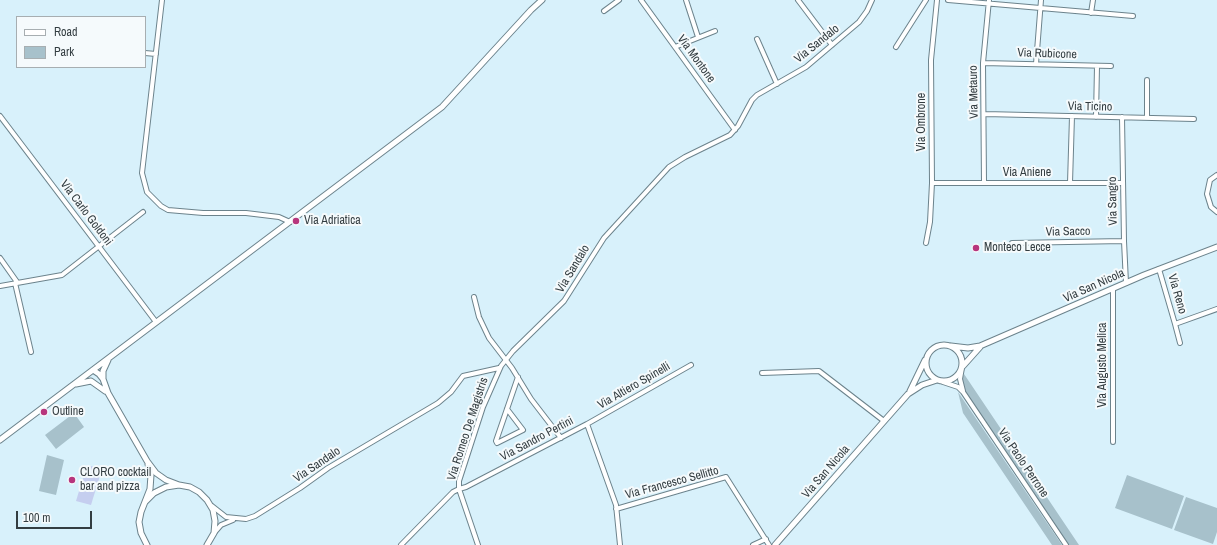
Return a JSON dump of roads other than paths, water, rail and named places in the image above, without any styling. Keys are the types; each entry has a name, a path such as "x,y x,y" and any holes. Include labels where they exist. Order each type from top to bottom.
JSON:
{"street":[{"path":"162,0 142,173 147,192 161,206 177,211 203,213 246,213 279,217 290,222"},
{"path":"0,440 442,106 542,0"},
{"path":"604,11 618,0"},
{"name":"Via Montone","path":"641,0 735,130"},
{"path":"686,0 698,37"},
{"path":"798,0 832,45"},
{"name":"Via Sandalo","path":"214,533 225,523 251,517 265,510 328,468 438,403 451,392 463,376 499,368 506,359 564,302 604,238 664,172 685,157 724,139 735,130 752,100 806,67 859,22 867,11 872,0"},
{"path":"896,47 926,0"},
{"name":"Via Ombrone","path":"926,243 930,222 932,183 931,60 937,0"},
{"path":"948,0 989,2 1133,16"},
{"path":"1036,64 1040,0"},
{"path":"1091,12 1092,0"},
{"name":"Via Metauro","path":"984,183 985,114 983,63 989,2"},
{"path":"675,47 715,30"},
{"path":"757,39 777,84"},
{"path":"146,53 156,54"},
{"name":"Via Rubicone","path":"983,63 1111,66"},
{"path":"1096,116 1097,66"},
{"path":"1147,80 1147,118"},
{"name":"Via Ticino","path":"985,114 1194,119"},
{"name":"Via Carlo Goldoni","path":"0,116 156,322"},
{"path":"1070,183 1072,116"},
{"name":"Via Sangro","path":"1122,117 1122,183 1126,283"},
{"path":"1217,175 1210,180 1207,194 1211,207 1217,212"},
{"name":"Via Aniene","path":"932,183 1122,183"},
{"path":"0,286 62,275 143,212"},
{"name":"Via Sacco","path":"1012,243 1124,241"},
{"name":"Via San Nicola","path":"775,545 908,394 932,349 937,346 968,348 980,346 1159,269 1217,248"},
{"path":"0,258 16,282 31,352"},
{"name":"Via Reno","path":"1159,269 1180,343"},
{"name":"Via Augusto Melica","path":"1113,289 1113,442"},
{"path":"474,297 475,308 485,332 506,359 531,399 561,438"},
{"name":"Via Reno","path":"1175,324 1217,309"},
{"path":"951,346 960,355 962,368"},
{"name":"Via San Nicola","path":"943,382 956,377 965,362 980,346"},
{"path":"111,356 103,371 103,379 108,394 147,461 156,473 166,480 194,490 223,515 239,519"},
{"path":"927,358 927,371 937,380 943,382"},
{"name":"Via Altiero Spinelli","path":"587,424 691,365"},
{"name":"Via Romeo De Magistris","path":"401,545 452,492 459,489 459,481 476,429 499,368"},
{"name":"Via Paolo Perrone","path":"962,368 960,379 963,392"},
{"path":"93,370 103,379"},
{"path":"93,370 92,374 98,384 108,394"},
{"path":"762,372 819,371 884,421"},
{"path":"507,409 522,430 497,443 496,441 507,409 518,377"},
{"name":"Via San Nicola","path":"908,394 922,385 937,380"},
{"path":"73,385 91,382 98,384"},
{"name":"Via Paolo Perrone","path":"943,382 958,387 963,392 1066,545"},
{"name":"Via Sandro Pertini","path":"459,489 466,487 587,424 616,509 620,545"},
{"path":"146,544 141,533 140,522 141,512 150,489 151,476 147,461"},
{"name":"Via Francesco Sellitto","path":"616,509 726,477 769,545"},
{"path":"145,502 154,493 166,486 179,485"},
{"path":"459,489 478,545"},
{"path":"207,500 213,510 215,521 214,533 209,543"},
{"path":"753,545 766,540"}],"water":[{"path":"87,465 102,469 91,505 76,501"}],"place":[{"name":"Via Adriatica","path":"296,221"},
{"name":"Monteco Lecce","path":"976,248"},
{"name":"Outline","path":"44,412"},
{"name":"CLORO cocktail bar and pizza","path":"72,480"}]}
